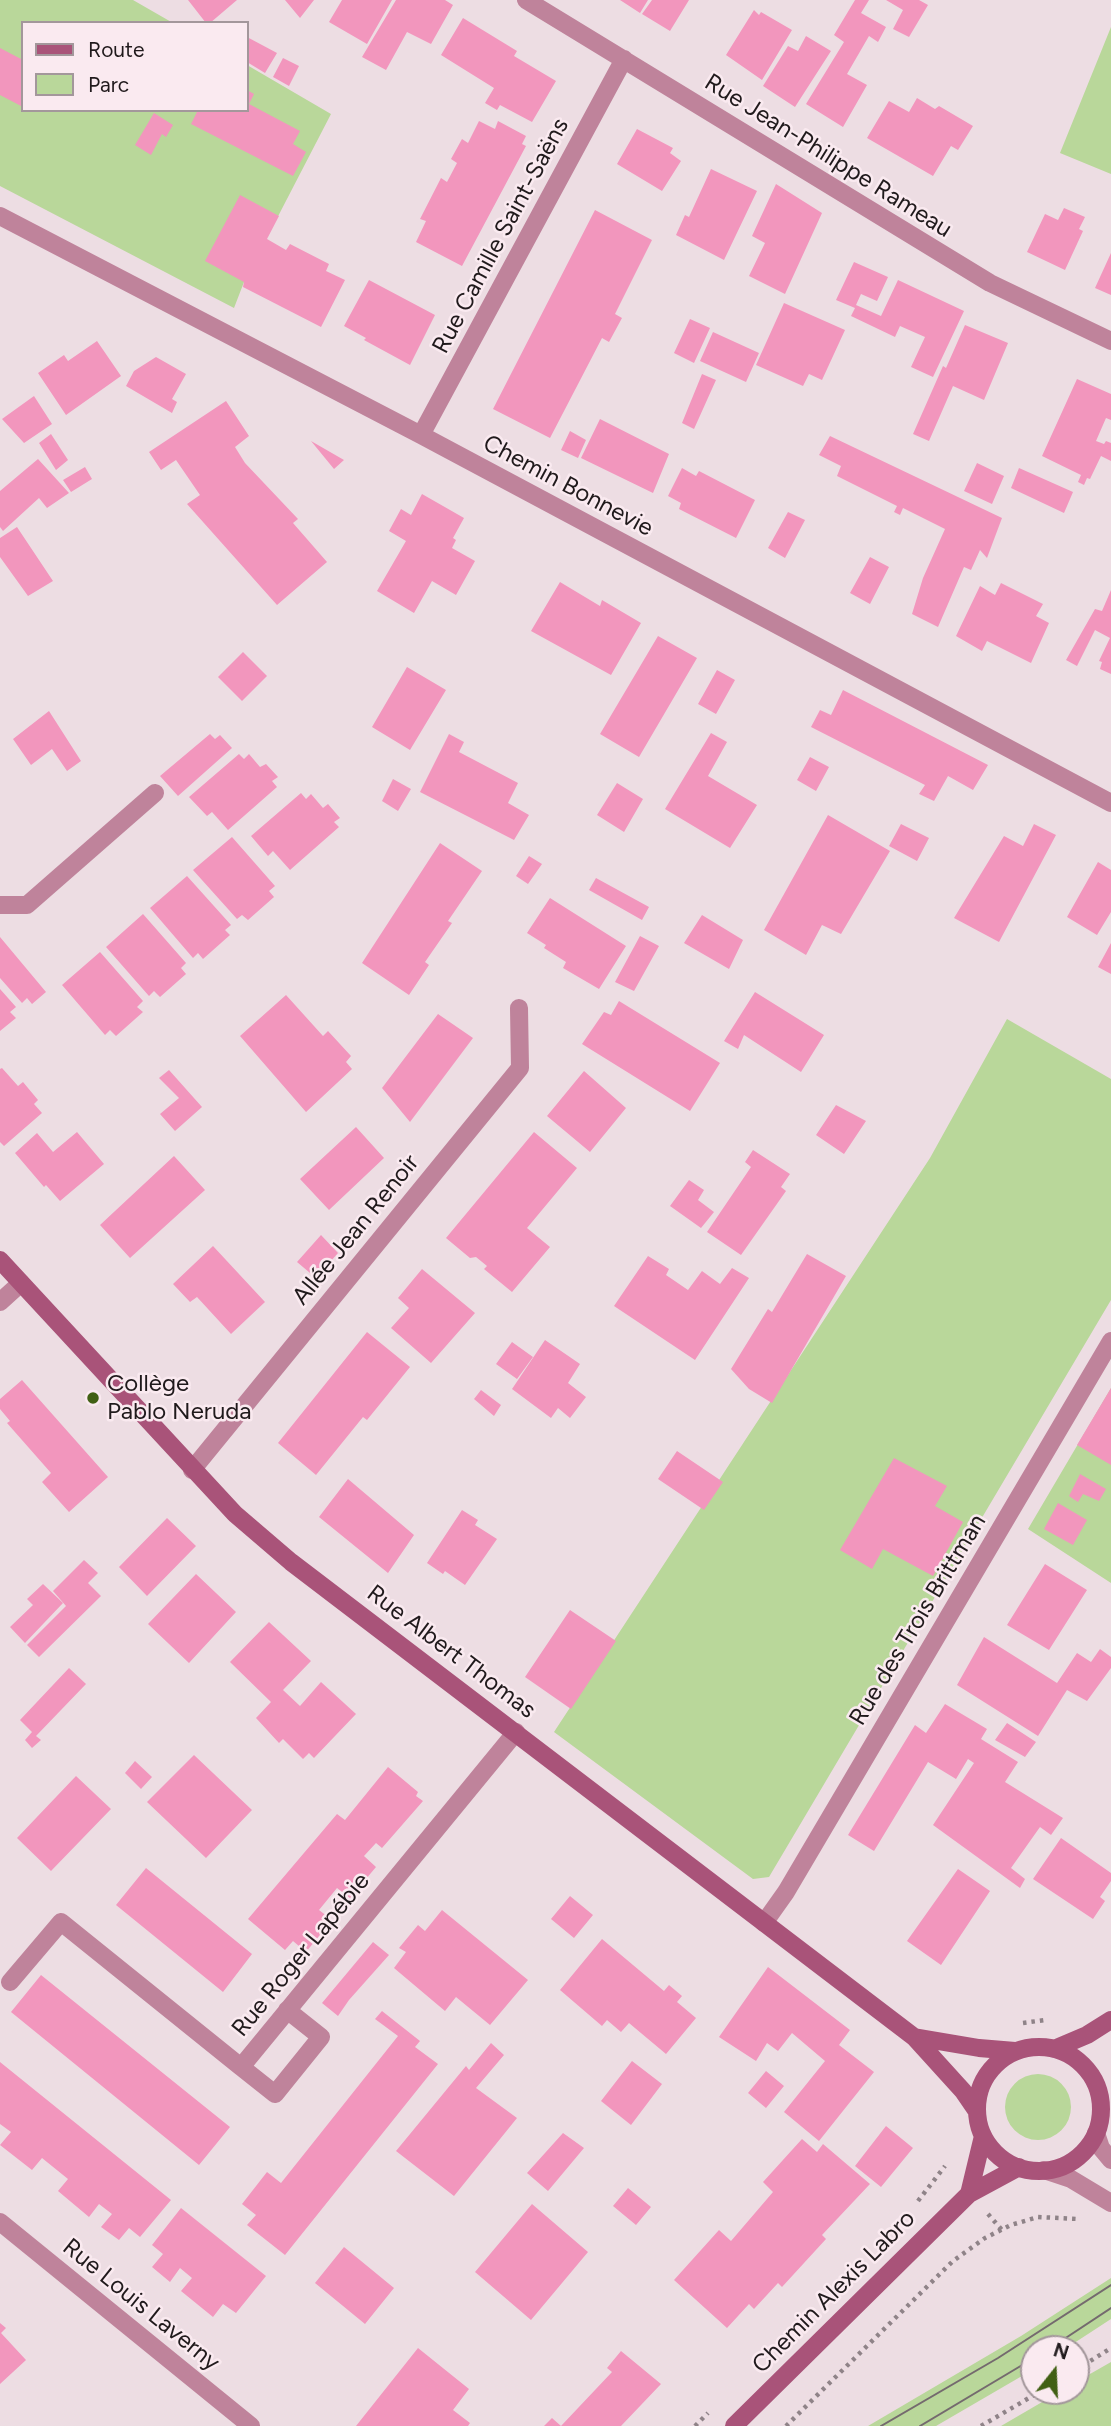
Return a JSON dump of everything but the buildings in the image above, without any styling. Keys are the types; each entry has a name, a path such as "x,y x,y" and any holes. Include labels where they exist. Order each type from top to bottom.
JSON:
{"street":[{"name":"Rue Jean-Philippe Rameau","path":"526,0 990,283 1111,341"},
{"name":"Rue Camille Saint-Saëns","path":"421,435 624,60"},
{"name":"Chemin Bonnevie","path":"0,216 421,435 1111,803"},
{"path":"0,905 27,905 155,793"},
{"name":"Allée Jean Renoir","path":"192,1470 520,1068 519,1008"},
{"name":"Rue Albert Thomas","path":"0,1260 235,1514 291,1562 914,2037 963,2091 976,2110"},
{"path":"0,1302 21,1283"},
{"name":"Rue des Trois Brittman","path":"764,1923 786,1892 1111,1341"},
{"name":"Rue Roger Lapébie","path":"10,1982 61,1922 241,2067 516,1732"},
{"path":"241,2067 275,2094 321,2037 287,2010"},
{"path":"1054,2049 1087,2035 1111,2020"},
{"name":"Rue Albert Thomas","path":"914,2037 1015,2051"},
{"path":"1101,2110 1098,2090 1088,2072 1073,2058 1054,2049 1034,2047 1015,2051 999,2061 986,2075 976,2110 983,2136 998,2155 1019,2167 1044,2170 1071,2179 1111,2203"},
{"path":"1044,2170 1061,2167 1087,2148 1096,2133 1101,2110 1111,2090"},
{"path":"1096,2133 1101,2148 1111,2160"},
{"path":"969,2194 983,2136"},
{"name":"Chemin Alexis Labro","path":"734,2426 969,2194 1019,2167"},
{"name":"Rue Louis Laverny","path":"0,2222 251,2426"}],"path":[{"path":"1020,2024 1046,2020"},
{"path":"786,2426 953,2262 985,2238 1011,2225 1038,2217 1081,2220"},
{"path":"1090,2361 1111,2348"},
{"path":"981,2426 1020,2403"}],"green space":[{"path":"0,0 133,0 170,21 21,21 21,112 248,112 248,66 331,114 244,282 234,308 0,186"},
{"path":"1111,27 1111,174 1060,153"},
{"path":"1007,1019 1111,1079 1111,1300 769,1877 753,1879 554,1732 930,1158"},
{"path":"1111,1388 1111,1583 1028,1529"},
{"path":"1032,2074 1044,2074 1056,2079 1066,2089 1071,2107 1069,2120 1056,2135 1044,2140 1032,2140 1020,2135 1010,2125 1005,2113 1005,2101 1010,2089 1020,2079"},
{"path":"1111,2278 1111,2319 1086,2335 1023,2335"},
{"path":"1020,2337 1020,2377 936,2426 868,2426"},
{"path":"1111,2362 1111,2426 1001,2426 1037,2405 1090,2405 1090,2374"}],"tram line":[{"path":"881,2426 998,2358 1111,2285"},
{"path":"1070,2335 1111,2308"},
{"path":"920,2426 1020,2366"}],"place":[{"name":"Collège Pablo Neruda","path":"93,1398"}]}
